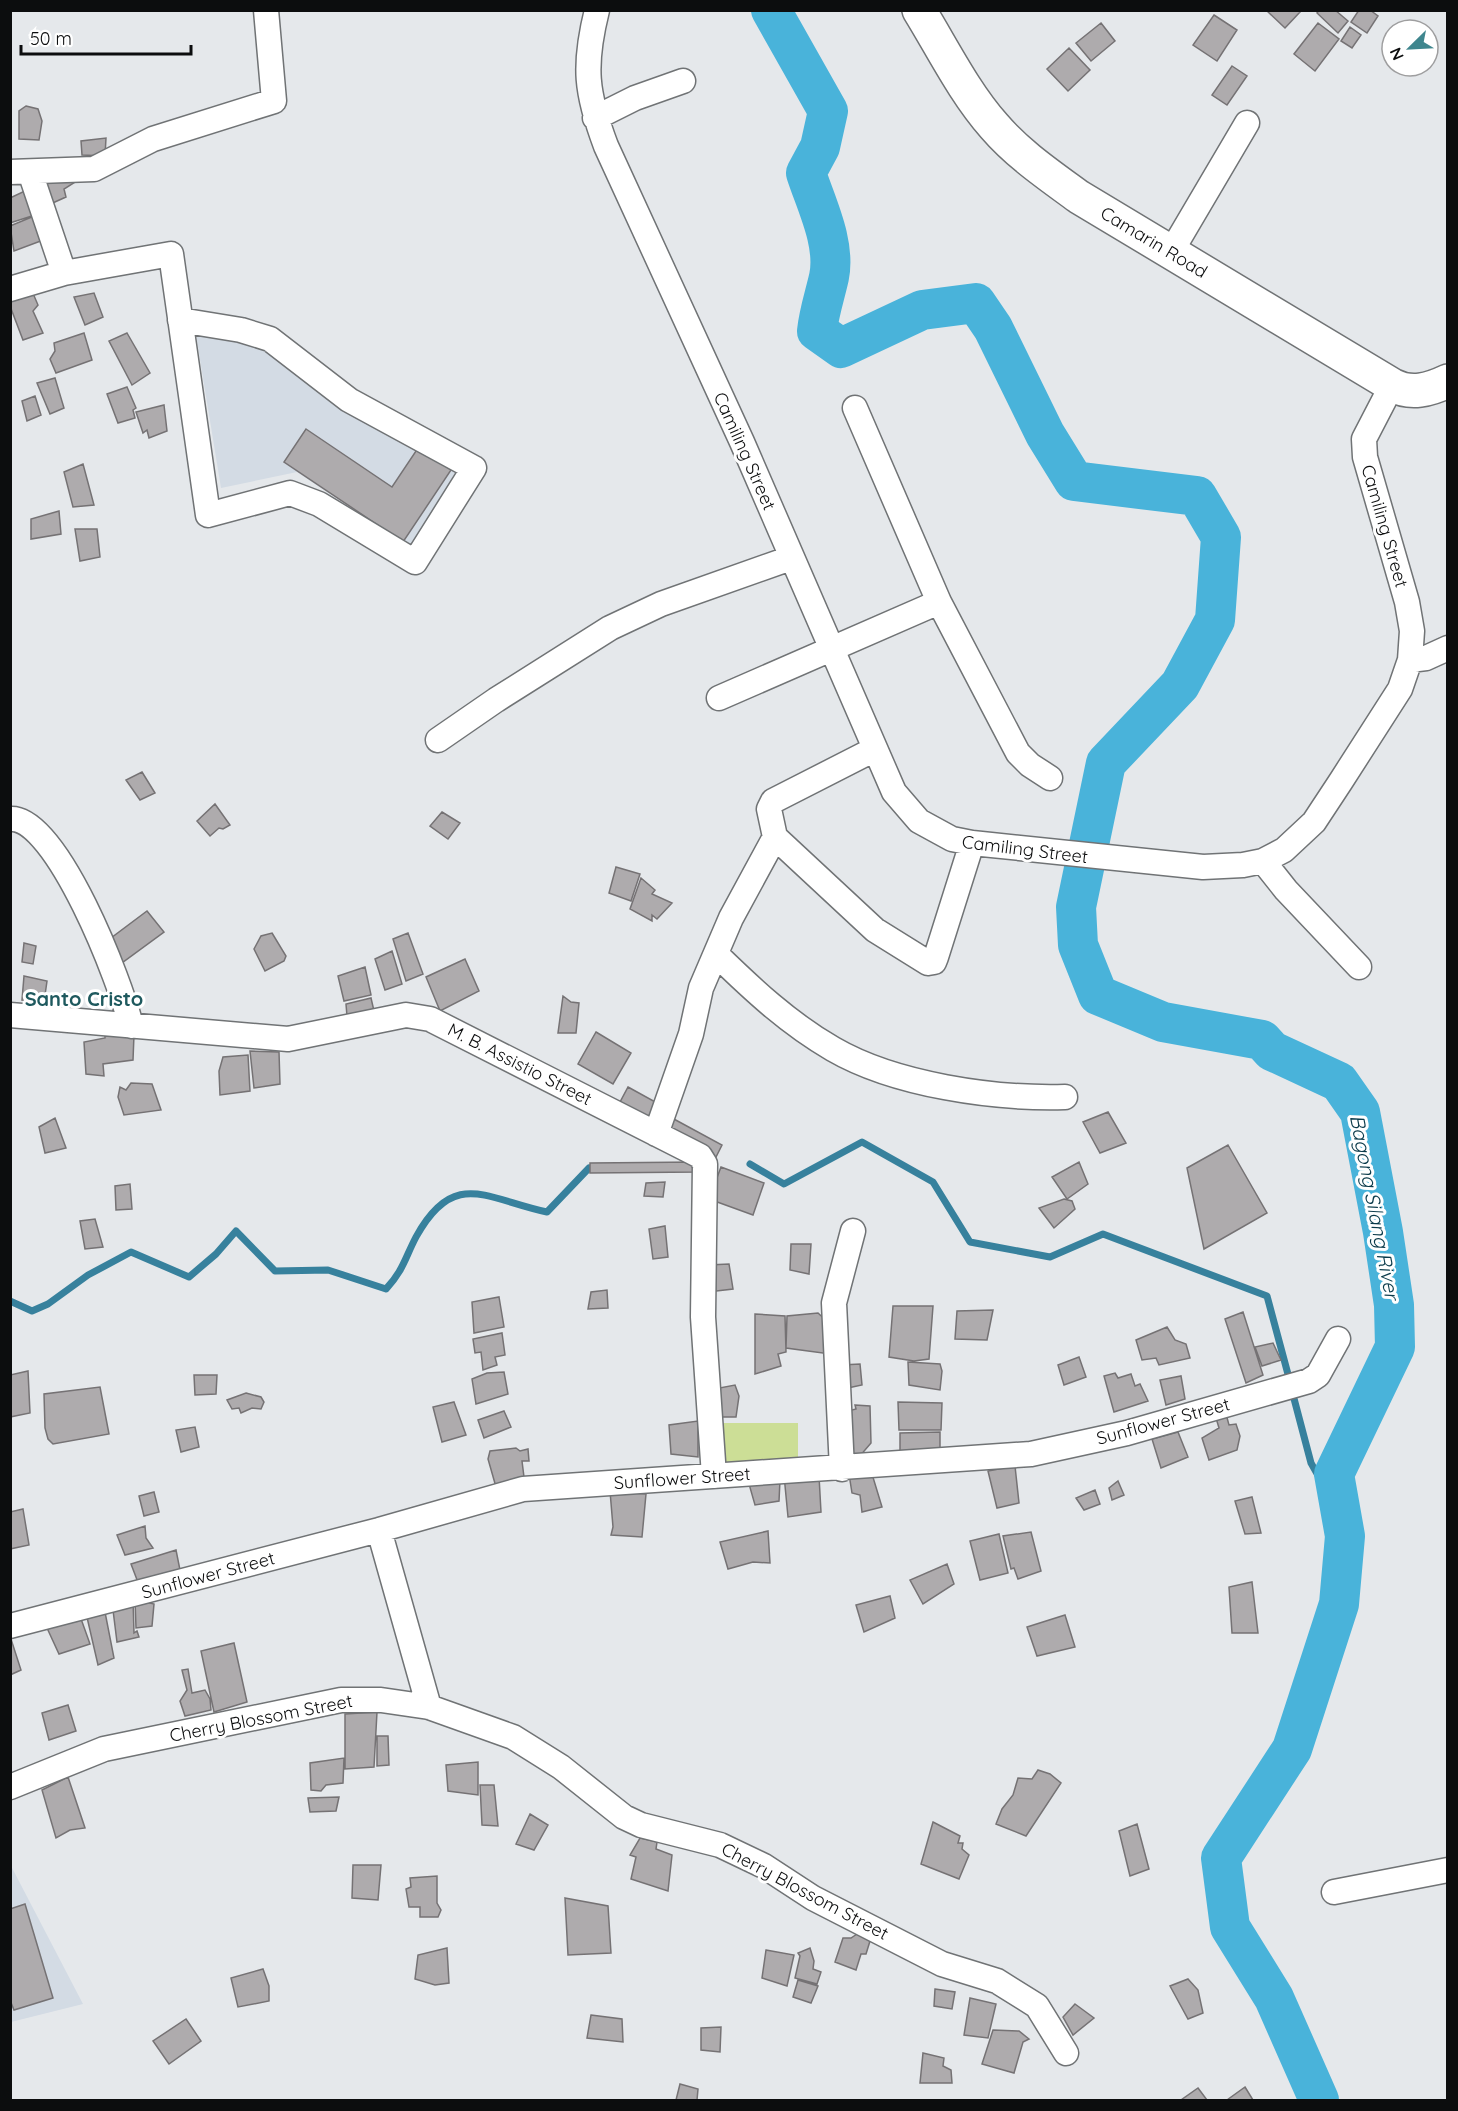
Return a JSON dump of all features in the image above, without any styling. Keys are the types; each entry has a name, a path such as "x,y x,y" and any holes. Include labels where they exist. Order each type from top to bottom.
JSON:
{"main road":[{"name":"Camarin Road","path":"919,10 980,108 1011,143 1079,197 1392,385 1417,391 1448,381"}],"street":[{"path":"64,273 20,172 94,169 153,139 274,101 266,10"},
{"name":"Camiling Street","path":"597,10 587,48 588,84 595,118 894,792 919,821 952,839 1033,851 1203,867 1243,865 1263,861 1284,849 1314,822 1400,689 1410,660 1412,631 1407,602 1365,457 1365,439 1392,385"},
{"path":"595,118 635,98 683,81"},
{"path":"1171,252 1247,123"},
{"path":"10,289 64,273 171,254 180,320 208,515 290,494 319,504 415,562 474,468 350,400 270,339 241,330 180,320"},
{"path":"855,408 939,602 1018,753 1029,765 1050,778"},
{"path":"438,740 496,700 610,628 661,604 791,558"},
{"path":"719,698 939,602"},
{"path":"1410,660 1426,658 1448,648"},
{"path":"875,749 773,801 769,809 775,837 875,930 928,963 934,962 936,957 972,843"},
{"path":"10,819 20,818 36,829 52,849 111,963 125,1000 131,1026"},
{"path":"656,1134 691,1034 701,988 730,918 775,837"},
{"path":"1263,861 1286,890 1359,967"},
{"path":"716,954 781,1015 834,1050 914,1080 969,1091 1033,1098 1065,1097"},
{"name":"M. B. Assistio Street","path":"10,1015 288,1039 406,1015 430,1019 700,1156 705,1164 703,1317 714,1476"},
{"path":"842,1469 834,1303 853,1232"},
{"name":"Sunflower Street","path":"10,1626 380,1530 524,1490 1031,1454 1127,1433 1309,1382 1318,1375 1338,1339"},
{"path":"380,1530 429,1707"},
{"name":"Cherry Blossom Street","path":"10,1786 104,1749 341,1700 381,1700 429,1707 513,1737 531,1746 624,1817 641,1825 720,1845 764,1866 813,1898 942,1964 997,1981 1037,2006 1066,2053"},
{"path":"1334,1892 1448,1870"}],"shaded area":[{"path":"196,335 270,343 461,469 412,549 297,472 221,488"},
{"path":"10,1864 83,2004 11,2022 10,2022"}],"green space":[{"path":"718,1423 798,1423 798,1463 719,1463"}],"building":[{"path":"1266,10 1298,10 1300,12 1285,28"},
{"path":"1319,10 1335,10 1348,21 1338,33 1317,13"},
{"path":"1359,10 1370,10 1378,16 1367,33 1351,22"},
{"path":"1214,15 1237,30 1217,61 1193,45"},
{"path":"1101,23 1115,41 1091,61 1076,43"},
{"path":"1318,23 1339,39 1315,71 1294,54"},
{"path":"1350,27 1361,35 1352,48 1341,41"},
{"path":"1069,48 1090,70 1068,91 1047,69"},
{"path":"1232,66 1247,76 1227,105 1212,95"},
{"path":"26,106 38,109 42,121 39,140 19,139 19,111"},
{"path":"106,138 105,156 82,155 81,141"},
{"path":"46,178 80,179 64,189 66,197 46,206"},
{"path":"29,189 35,215 10,223 10,198"},
{"path":"39,214 46,239 14,251 10,226"},
{"path":"29,284 38,305 33,311 43,333 23,340 10,306 10,287"},
{"path":"94,293 103,317 85,325 74,297"},
{"path":"84,333 92,360 56,373 50,359 55,351 54,343"},
{"path":"127,333 150,373 132,385 109,341"},
{"path":"55,378 64,408 50,414 37,383"},
{"path":"127,387 136,408 133,410 135,418 118,423 107,394"},
{"path":"35,396 41,415 27,421 22,401"},
{"path":"164,405 167,431 149,438 147,430 143,433 136,412"},
{"path":"306,429 392,487 418,448 451,470 403,542 284,462"},
{"path":"83,464 94,505 73,507 64,472"},
{"path":"59,511 61,534 31,539 31,519"},
{"path":"75,529 97,529 100,557 80,561"},
{"path":"142,772 155,793 140,800 126,780"},
{"path":"215,804 230,825 223,829 219,828 210,836 197,821"},
{"path":"442,812 460,823 448,839 430,826"},
{"path":"616,867 640,874 631,901 609,893"},
{"path":"641,878 655,890 652,894 672,903 657,919 652,915 652,921 630,909"},
{"path":"147,911 164,932 119,965 107,941"},
{"path":"272,933 286,956 284,961 265,971 254,949 261,936"},
{"path":"408,933 423,974 406,981 393,939"},
{"path":"24,943 36,946 33,964 22,962"},
{"path":"392,951 402,984 385,990 375,959"},
{"path":"465,959 479,991 440,1011 426,977"},
{"path":"365,967 371,995 344,1001 338,976"},
{"path":"24,976 47,981 44,1002 22,1000"},
{"path":"563,996 571,1002 579,1003 576,1033 558,1033"},
{"path":"371,998 374,1011 347,1016 346,1004"},
{"path":"596,1032 631,1053 613,1084 578,1064"},
{"path":"134,1035 133,1060 103,1064 104,1076 86,1074 84,1042 105,1038 105,1036"},
{"path":"250,1051 279,1052 280,1084 254,1088"},
{"path":"248,1055 250,1091 220,1095 219,1071 223,1057"},
{"path":"131,1083 152,1084 161,1110 124,1115 118,1097 120,1087 126,1090"},
{"path":"628,1087 659,1104 650,1120 619,1104"},
{"path":"1108,1112 1126,1143 1100,1153 1083,1122"},
{"path":"55,1118 66,1148 45,1153 39,1127"},
{"path":"672,1118 722,1145 715,1159 665,1132"},
{"path":"1228,1145 1267,1213 1204,1249 1187,1168"},
{"path":"698,1162 698,1172 590,1173 590,1163"},
{"path":"1079,1162 1088,1184 1067,1199 1052,1177"},
{"path":"721,1167 764,1183 753,1215 709,1199"},
{"path":"665,1182 663,1197 644,1196 646,1183"},
{"path":"130,1184 132,1209 116,1210 115,1186"},
{"path":"1064,1199 1072,1201 1075,1209 1054,1228 1039,1208"},
{"path":"95,1219 103,1247 85,1249 80,1221"},
{"path":"665,1226 668,1257 653,1259 649,1229"},
{"path":"791,1244 811,1244 809,1274 790,1270"},
{"path":"729,1264 733,1289 708,1292 708,1265"},
{"path":"607,1290 608,1308 588,1309 591,1292"},
{"path":"499,1297 504,1327 474,1333 472,1302"},
{"path":"893,1306 933,1306 929,1359 914,1361 889,1357"},
{"path":"993,1310 987,1340 955,1339 957,1311"},
{"path":"1243,1312 1263,1375 1246,1383 1225,1319"},
{"path":"818,1313 830,1324 830,1354 786,1348 787,1316"},
{"path":"755,1314 785,1316 786,1352 778,1354 781,1366 755,1374"},
{"path":"1167,1327 1175,1340 1186,1344 1190,1358 1159,1365 1156,1358 1142,1360 1136,1340"},
{"path":"502,1333 505,1355 495,1357 497,1365 483,1370 481,1352 475,1353 473,1339"},
{"path":"1273,1343 1281,1360 1262,1366 1255,1347"},
{"path":"1079,1357 1086,1377 1064,1385 1058,1365"},
{"path":"908,1362 940,1364 942,1371 940,1390 909,1385"},
{"path":"860,1364 862,1385 843,1389 841,1365"},
{"path":"28,1371 30,1413 10,1417 10,1375"},
{"path":"504,1372 508,1394 476,1404 472,1379 487,1373"},
{"path":"1115,1373 1118,1378 1131,1374 1135,1386 1140,1384 1148,1401 1114,1412 1104,1376"},
{"path":"194,1375 217,1375 216,1394 195,1395"},
{"path":"1181,1376 1185,1399 1166,1405 1160,1380"},
{"path":"735,1385 739,1396 736,1417 718,1417 714,1389"},
{"path":"100,1387 109,1434 53,1444 48,1439 45,1428 44,1394"},
{"path":"246,1393 261,1397 264,1402 261,1409 252,1408 241,1413 239,1408 232,1409 227,1400"},
{"path":"454,1402 466,1435 442,1442 433,1407"},
{"path":"898,1402 942,1403 941,1430 899,1430"},
{"path":"855,1405 870,1406 871,1443 859,1457 846,1457 844,1412 856,1409"},
{"path":"504,1411 511,1427 484,1438 478,1420"},
{"path":"1226,1414 1229,1425 1236,1424 1240,1436 1237,1450 1209,1460 1202,1438 1219,1428 1216,1418"},
{"path":"698,1421 698,1457 671,1454 669,1425"},
{"path":"195,1427 199,1447 181,1452 176,1430"},
{"path":"940,1432 940,1453 900,1454 900,1433"},
{"path":"1178,1432 1188,1457 1161,1468 1152,1439"},
{"path":"516,1448 520,1451 528,1449 529,1461 522,1461 524,1477 496,1487 488,1459 490,1451"},
{"path":"1015,1466 1019,1503 997,1508 988,1471"},
{"path":"849,1474 872,1474 882,1507 862,1512 860,1495 852,1493"},
{"path":"784,1475 819,1476 821,1512 788,1517"},
{"path":"780,1480 779,1501 755,1505 749,1484"},
{"path":"1118,1481 1124,1495 1112,1500 1109,1488"},
{"path":"1095,1490 1100,1504 1084,1510 1076,1498"},
{"path":"610,1491 646,1494 642,1537 611,1535 613,1527"},
{"path":"154,1492 159,1512 144,1516 139,1496"},
{"path":"1252,1497 1261,1533 1245,1534 1235,1501"},
{"path":"23,1509 29,1545 10,1549 10,1512"},
{"path":"145,1526 146,1538 153,1548 125,1555 117,1535"},
{"path":"768,1531 770,1563 753,1562 728,1569 720,1542"},
{"path":"1031,1532 1041,1571 1018,1579 1014,1568 1011,1569 1003,1536"},
{"path":"999,1534 1008,1573 980,1580 970,1541"},
{"path":"176,1550 180,1570 139,1585 131,1564"},
{"path":"947,1564 954,1584 923,1604 910,1580"},
{"path":"1252,1582 1258,1633 1232,1633 1229,1587"},
{"path":"890,1596 895,1618 864,1632 856,1605"},
{"path":"133,1599 134,1633 137,1631 139,1637 117,1642 112,1602"},
{"path":"135,1599 154,1604 152,1626 136,1628"},
{"path":"104,1607 114,1658 98,1665 86,1613"},
{"path":"1065,1615 1075,1647 1037,1656 1027,1627"},
{"path":"80,1616 90,1644 59,1654 47,1628"},
{"path":"10,1636 21,1670 10,1675"},
{"path":"234,1643 247,1702 214,1712 201,1651"},
{"path":"188,1669 192,1693 205,1690 210,1699 211,1710 185,1716 180,1701 187,1690 182,1670"},
{"path":"68,1705 76,1731 49,1740 42,1713"},
{"path":"377,1712 374,1767 345,1769 345,1714"},
{"path":"377,1736 388,1736 389,1765 377,1766"},
{"path":"344,1758 343,1783 326,1785 321,1791 311,1790 310,1763"},
{"path":"478,1762 478,1795 448,1791 446,1765"},
{"path":"1038,1770 1050,1774 1061,1783 1026,1836 996,1824 1002,1809 1013,1795 1018,1778 1032,1779"},
{"path":"68,1777 85,1828 70,1830 56,1838 42,1790"},
{"path":"480,1785 494,1785 498,1826 482,1825"},
{"path":"339,1797 336,1811 310,1812 308,1798"},
{"path":"530,1814 548,1825 534,1850 516,1844"},
{"path":"933,1822 960,1836 958,1843 963,1843 962,1849 969,1855 959,1879 921,1864"},
{"path":"1137,1824 1149,1869 1130,1876 1119,1831"},
{"path":"640,1838 657,1842 656,1849 672,1855 668,1891 631,1879 636,1857 630,1855"},
{"path":"353,1865 381,1865 378,1900 352,1898"},
{"path":"437,1876 437,1903 441,1910 438,1917 420,1917 420,1907 409,1907 406,1889 411,1887 410,1878"},
{"path":"565,1898 608,1906 611,1953 568,1955"},
{"path":"25,1904 53,1998 14,2010 10,2000 10,1909"},
{"path":"857,1934 870,1941 866,1954 861,1954 856,1970 835,1962 843,1938 851,1938"},
{"path":"447,1948 449,1983 435,1985 415,1979 418,1955"},
{"path":"810,1948 814,1961 813,1969 821,1972 817,1984 795,1978 800,1956 798,1953"},
{"path":"766,1950 794,1955 787,1986 762,1978"},
{"path":"263,1969 269,1986 269,2001 238,2007 231,1978"},
{"path":"1188,1979 1198,1990 1203,2013 1188,2019 1170,1986"},
{"path":"798,1980 818,1986 811,2003 793,1997"},
{"path":"935,1989 955,1992 952,2009 934,2006"},
{"path":"970,1998 996,2004 988,2038 964,2035"},
{"path":"1075,2004 1094,2018 1073,2035 1063,2017"},
{"path":"591,2015 622,2019 623,2042 587,2038"},
{"path":"186,2019 201,2041 169,2064 153,2041"},
{"path":"721,2027 720,2052 701,2050 701,2028"},
{"path":"993,2030 1019,2031 1029,2039 1023,2042 1014,2073 982,2064"},
{"path":"923,2053 944,2058 943,2066 951,2070 952,2083 920,2083"},
{"path":"680,2084 698,2089 697,2100 676,2100"},
{"path":"1245,2087 1253,2100 1227,2100"},
{"path":"1198,2088 1207,2100 1181,2100"}],"waterway":[{"name":"Bagong Silang River","path":"771,10 828,111 820,147 806,173 824,224 830,251 829,277 817,331 841,348 922,310 976,303 993,328 1045,434 1074,481 1197,496 1221,537 1215,620 1180,685 1106,763 1076,907 1078,945 1098,995 1163,1022 1262,1040 1272,1051 1339,1082 1360,1112 1383,1232 1394,1305 1395,1347 1334,1474 1345,1536 1339,1604 1292,1749 1221,1858 1230,1927 1274,1998 1319,2100"},
{"path":"750,1164 784,1184 862,1142 933,1182 970,1242 1050,1257 1103,1234 1267,1296 1289,1378"},
{"path":"10,1301 32,1311 48,1304 88,1275 131,1252 189,1277 216,1254 236,1231 275,1271 328,1270 386,1289 400,1270 416,1237 430,1216 444,1202 458,1195 473,1194 489,1196 547,1212 589,1168"},
{"path":"1292,1391 1311,1463 1341,1516"}],"district":[{"name":"Santo Cristo","path":"84,998"}]}
